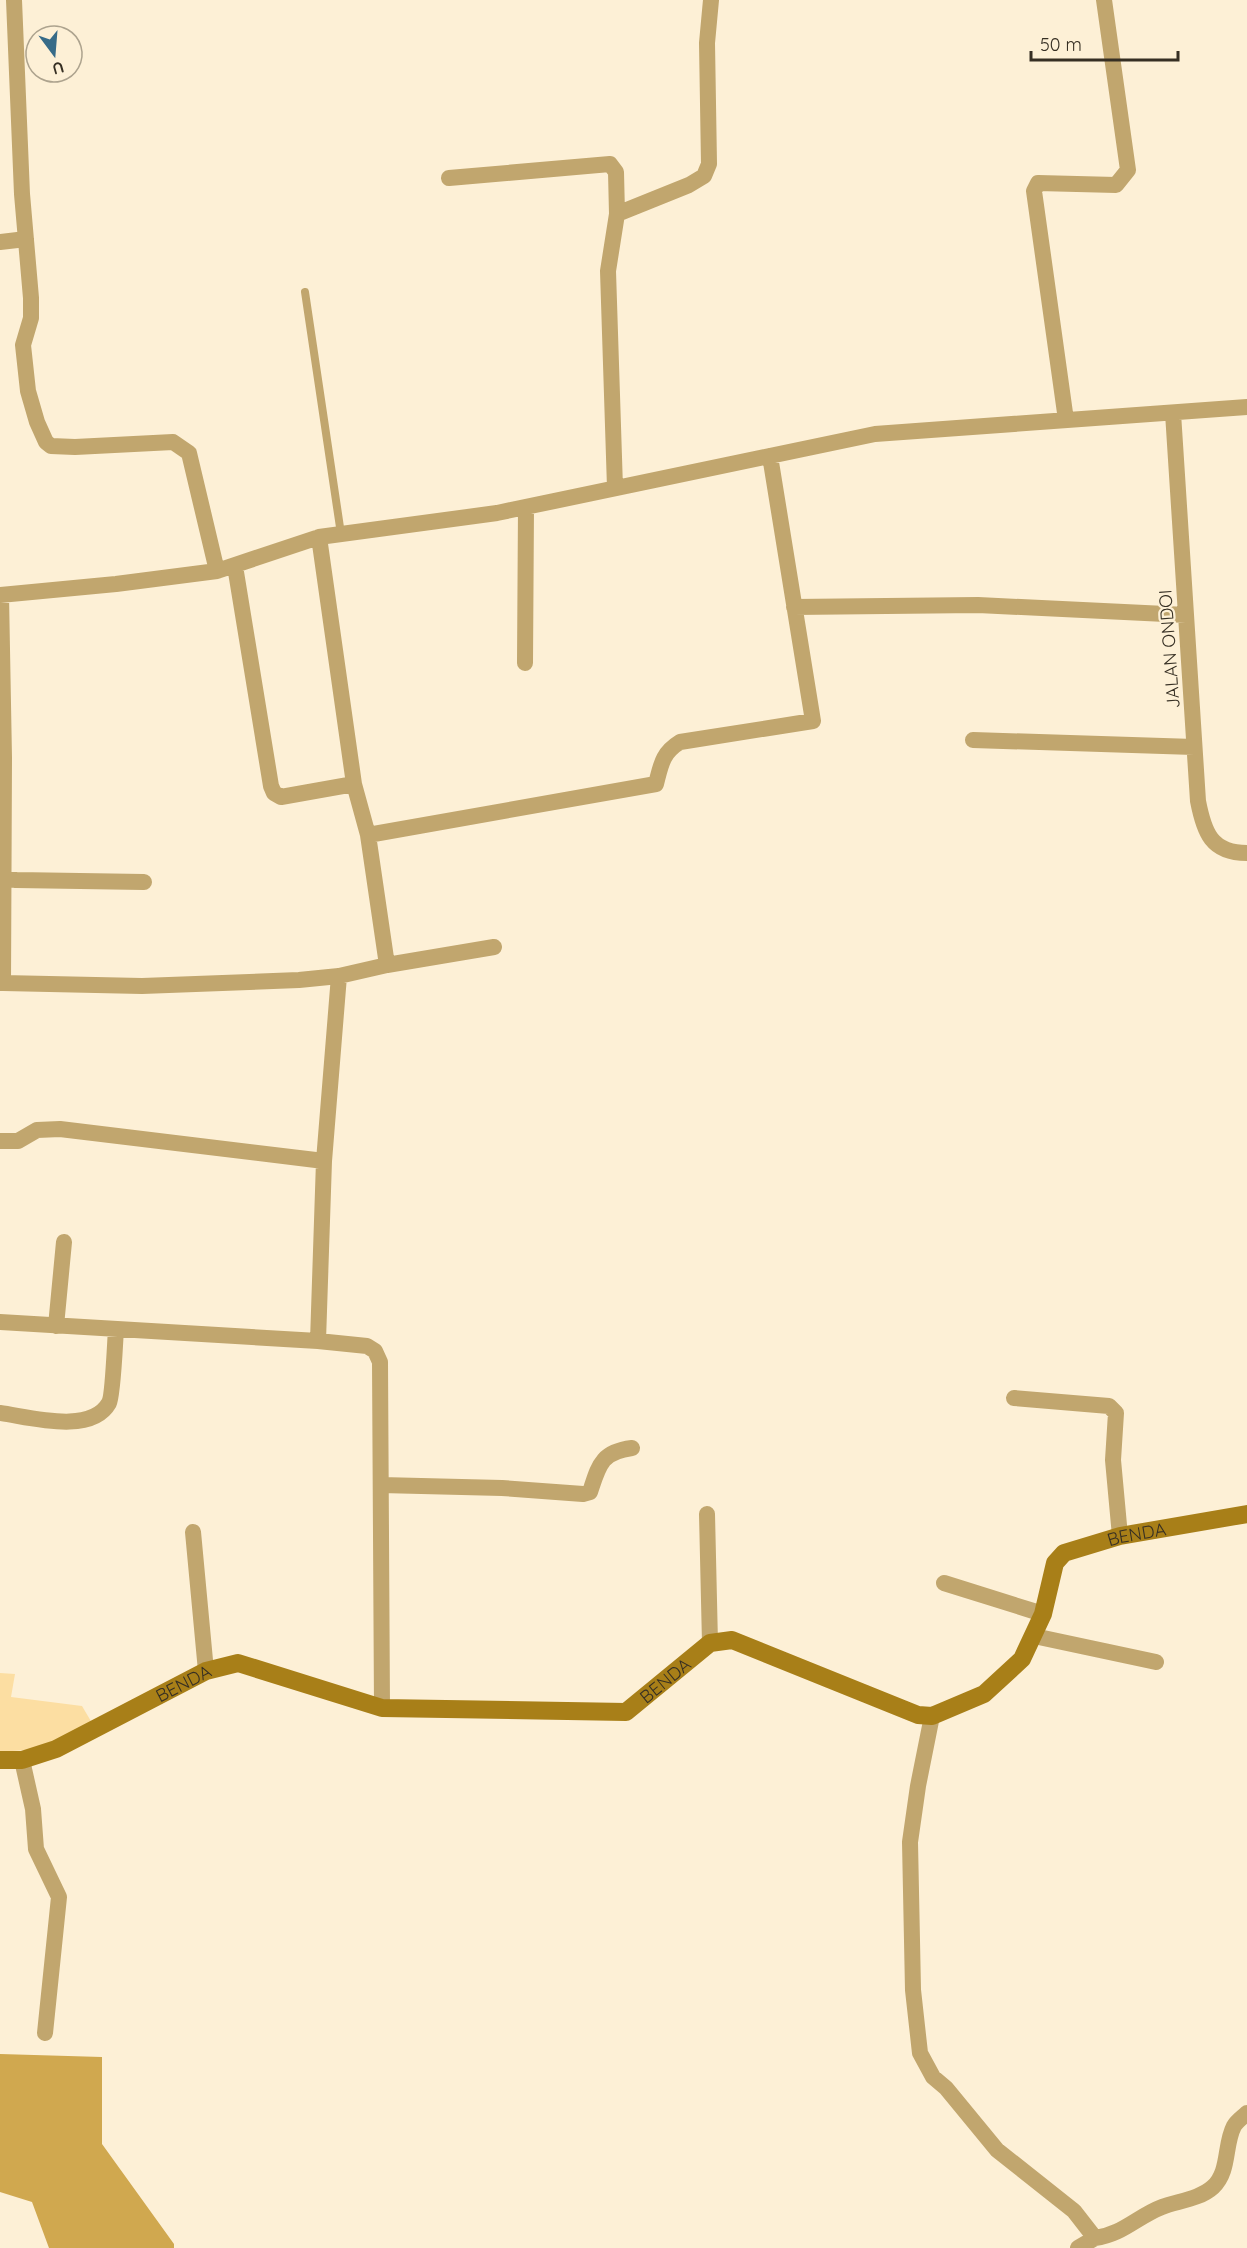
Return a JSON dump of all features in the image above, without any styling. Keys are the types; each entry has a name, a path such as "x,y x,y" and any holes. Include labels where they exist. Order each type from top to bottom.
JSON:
{"street":[{"path":"14,0 21,182 31,318 23,345 28,392 46,442 51,446 173,442 182,446 189,453 217,571"},
{"path":"617,214 689,185 704,176 709,164 707,44 711,0"},
{"path":"1066,420 1034,191 1038,183 1116,185 1128,170 1104,0"},
{"path":"449,178 610,164 616,172 617,214 608,271 615,488"},
{"path":"0,242 26,239"},
{"path":"494,947 387,965 339,976 299,980 142,986 2,983 4,758 0,595 116,584 217,571 319,537 497,513 875,434 1247,407"},
{"name":"JALAN ONDOI","path":"1173,413 1197,801 1203,824 1214,844 1232,853 1247,853"},
{"path":"368,835 656,784 668,749 680,742 813,721 770,456"},
{"path":"525,663 526,507"},
{"path":"319,537 354,784 368,835 387,965"},
{"path":"235,566 274,793 281,797 354,784"},
{"path":"794,607 978,605 1186,615"},
{"path":"973,740 1194,747"},
{"path":"3,878 144,882"},
{"path":"318,1341 324,1161 339,976"},
{"path":"0,1141 18,1141 37,1130 60,1129 324,1161"},
{"path":"56,1326 64,1242"},
{"path":"0,1322 318,1341 367,1346 375,1351 380,1362 382,1708"},
{"path":"0,1413 65,1422 85,1421 99,1415 110,1402 116,1329"},
{"path":"1014,1398 1109,1406 1114,1409 1116,1413 1113,1460 1120,1536"},
{"path":"381,1485 502,1488 583,1494 590,1492 605,1456 632,1448"},
{"path":"707,1514 710,1643 732,1640 918,1715 932,1716 910,1842 913,1990 920,2053 933,2077 946,2088 997,2150 1074,2211 1095,2238"},
{"name":"BENDA","path":"932,1716 984,1694 1022,1659 1043,1614 1055,1563 1064,1553 1120,1536 1247,1514"},
{"path":"193,1532 206,1671"},
{"path":"944,1583 1043,1614"},
{"path":"1034,1636 1156,1662"},
{"name":"BENDA","path":"0,1760 22,1760 56,1749 206,1671 238,1663 382,1708 626,1712 710,1643"},
{"path":"22,1760 33,1809 36,1849 59,1897 45,2033"},
{"path":"1078,2248 1095,2238 1129,2227 1159,2208 1196,2197 1213,2187 1223,2170 1234,2126 1247,2113"}],"lane":[{"path":"305,292 341,534"}],"shaded area":[{"path":"0,1673 15,1674 11,1697 82,1706 92,1723 39,1749 0,1752"},
{"path":"0,2054 102,2057 102,2144 174,2244 174,2248 49,2248 32,2202 0,2192"}]}
